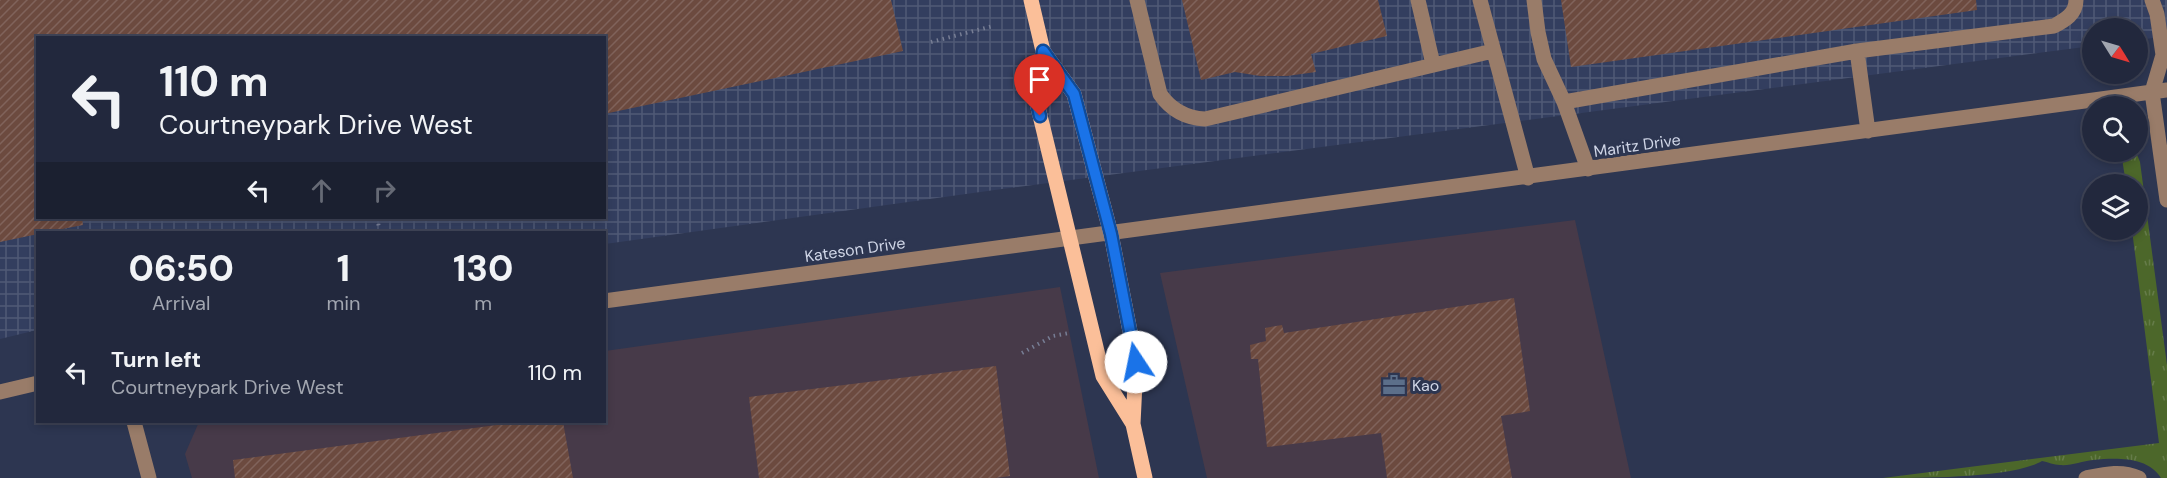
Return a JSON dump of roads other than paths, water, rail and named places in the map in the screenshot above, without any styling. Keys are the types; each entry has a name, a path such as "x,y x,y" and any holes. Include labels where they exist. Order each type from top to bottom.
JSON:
{"main road":[{"path":"1031,0 1043,51 1036,99 1103,376 1133,424"},
{"path":"1043,51 1074,94 1111,234 1136,362 1133,424 1145,478"}],"street":[{"path":"1137,0 1160,94 1166,103 1178,113 1193,119 1205,119 1493,51"},
{"path":"1418,0 1433,64"},
{"path":"1480,0 1528,178"},
{"path":"1534,0 1544,59 1564,102 1588,169"},
{"path":"1564,102 1857,51 2054,26 2068,18 2077,4 2076,0"},
{"path":"2152,0 2157,14 2163,55 2159,91 2167,200"},
{"path":"1857,51 1868,131"},
{"name":"Maritz Drive","path":"1111,234 2159,91"},
{"name":"Kateson Drive","path":"606,301 1111,234"},
{"path":"0,392 36,383"},
{"path":"134,423 149,478"},
{"path":"2086,478 2115,472 2131,474 2139,478"}],"place":[{"name":"Kao","path":"1394,385"}]}
